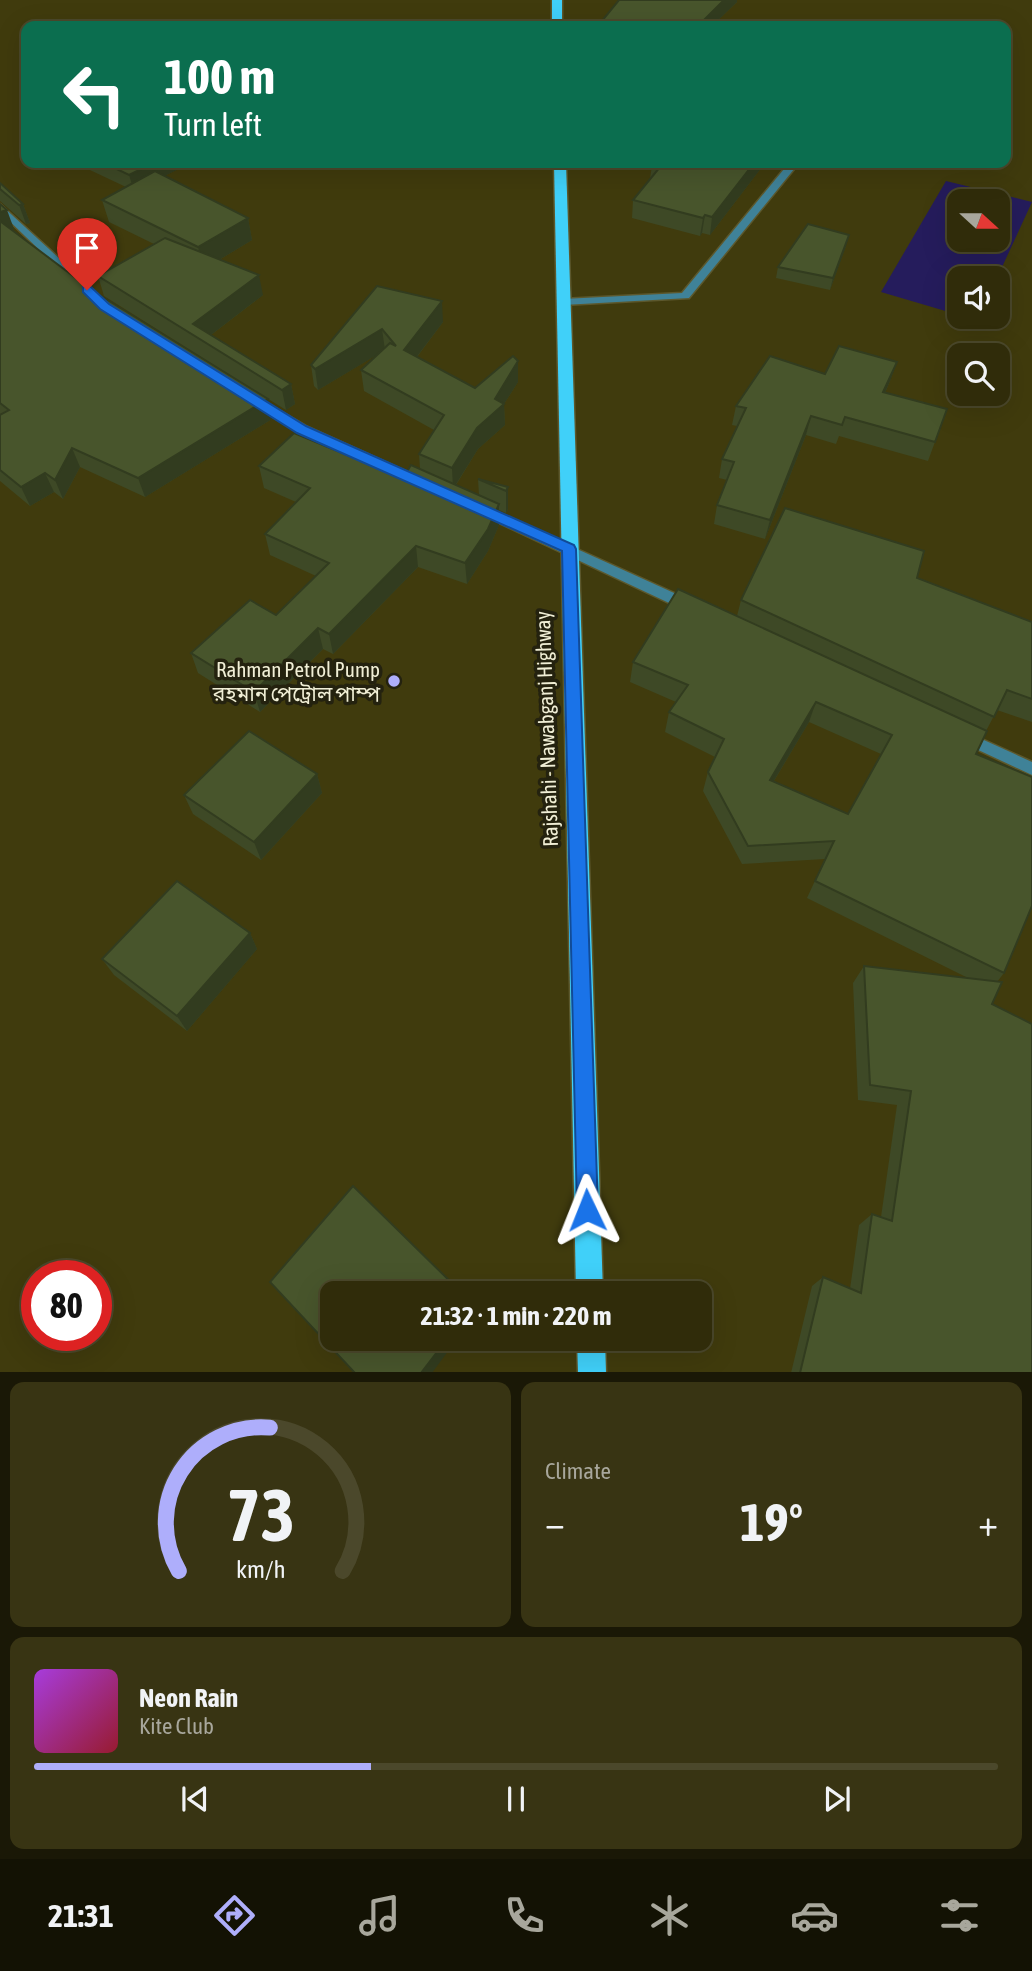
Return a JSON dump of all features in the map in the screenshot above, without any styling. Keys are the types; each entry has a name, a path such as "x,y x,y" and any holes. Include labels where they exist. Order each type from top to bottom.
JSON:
{"highway":[{"path":"557,0 557,21"},
{"name":"Rajshahi - Nawabganj Highway","path":"560,168 590,1281"},
{"path":"591,1351 592,1372"}],"street":[{"path":"563,302 685,296 790,168"},
{"path":"0,207 95,298"},
{"path":"244,393 302,429 429,486"},
{"path":"467,503 706,614"},
{"path":"955,733 1032,769"}],"shaded area":[{"path":"946,181 979,189 947,189 947,252 1009,252 1003,266 947,266 947,311 881,292"},
{"path":"1010,197 1032,202 1010,250"}],"building":[{"path":"619,0 724,0 703,21 602,21"},
{"path":"114,168 144,168 129,175"},
{"path":"659,168 750,168 712,217 705,215 703,218 633,200"},
{"path":"155,171 248,218 198,247 102,200"},
{"path":"0,183 23,204 19,205 0,189"},
{"path":"0,221 93,291 268,399 138,478 72,448 55,480 45,473 21,487 0,470 0,415 9,410 0,403"},
{"path":"808,224 849,235 833,278 778,267"},
{"path":"165,238 259,275 193,324 291,384 282,390 98,276"},
{"path":"377,286 442,301 404,350 475,388 513,356 518,361 495,399 504,404 477,428 452,468 419,454 444,415 361,370 390,343 396,346 382,329 315,369 311,365"},
{"path":"839,346 897,362 883,392 947,409 935,442 845,417 842,425 811,416 770,520 717,505 734,462 722,459 746,408 736,406 770,356 825,374"},
{"path":"294,433 403,478 411,465 499,504 488,529 465,563 416,546 329,634 318,628 254,692 191,653 250,600 276,615 329,563 265,534 310,488 259,466"},
{"path":"478,479 508,487 506,491"},
{"path":"785,508 924,551 917,578 1032,622 1032,699 1007,690 994,717 741,600"},
{"path":"678,589 987,731 976,754 1032,777 1032,906 1004,973 815,881 834,841 748,846 708,772 724,739 669,712 688,685 633,662","holes":["816,702 892,735 848,814 770,780"]},
{"path":"249,731 317,774 254,842 184,795"},
{"path":"177,881 250,933 177,1016 102,959"},
{"path":"864,966 1002,982 992,1004 1032,1024 1032,1372 800,1372 823,1277 861,1293 872,1214 892,1221 911,1091 870,1085"},
{"path":"353,1186 450,1281 320,1281 320,1336 270,1282"},
{"path":"334,1351 438,1351 422,1372 354,1372"}],"place":[{"name":"Rahman Petrol Pump রহমান পেট্রোল পাম্প","path":"394,681"}],"route":[{"path":"87,290 104,306 302,429 569,549 587,1210"}]}
